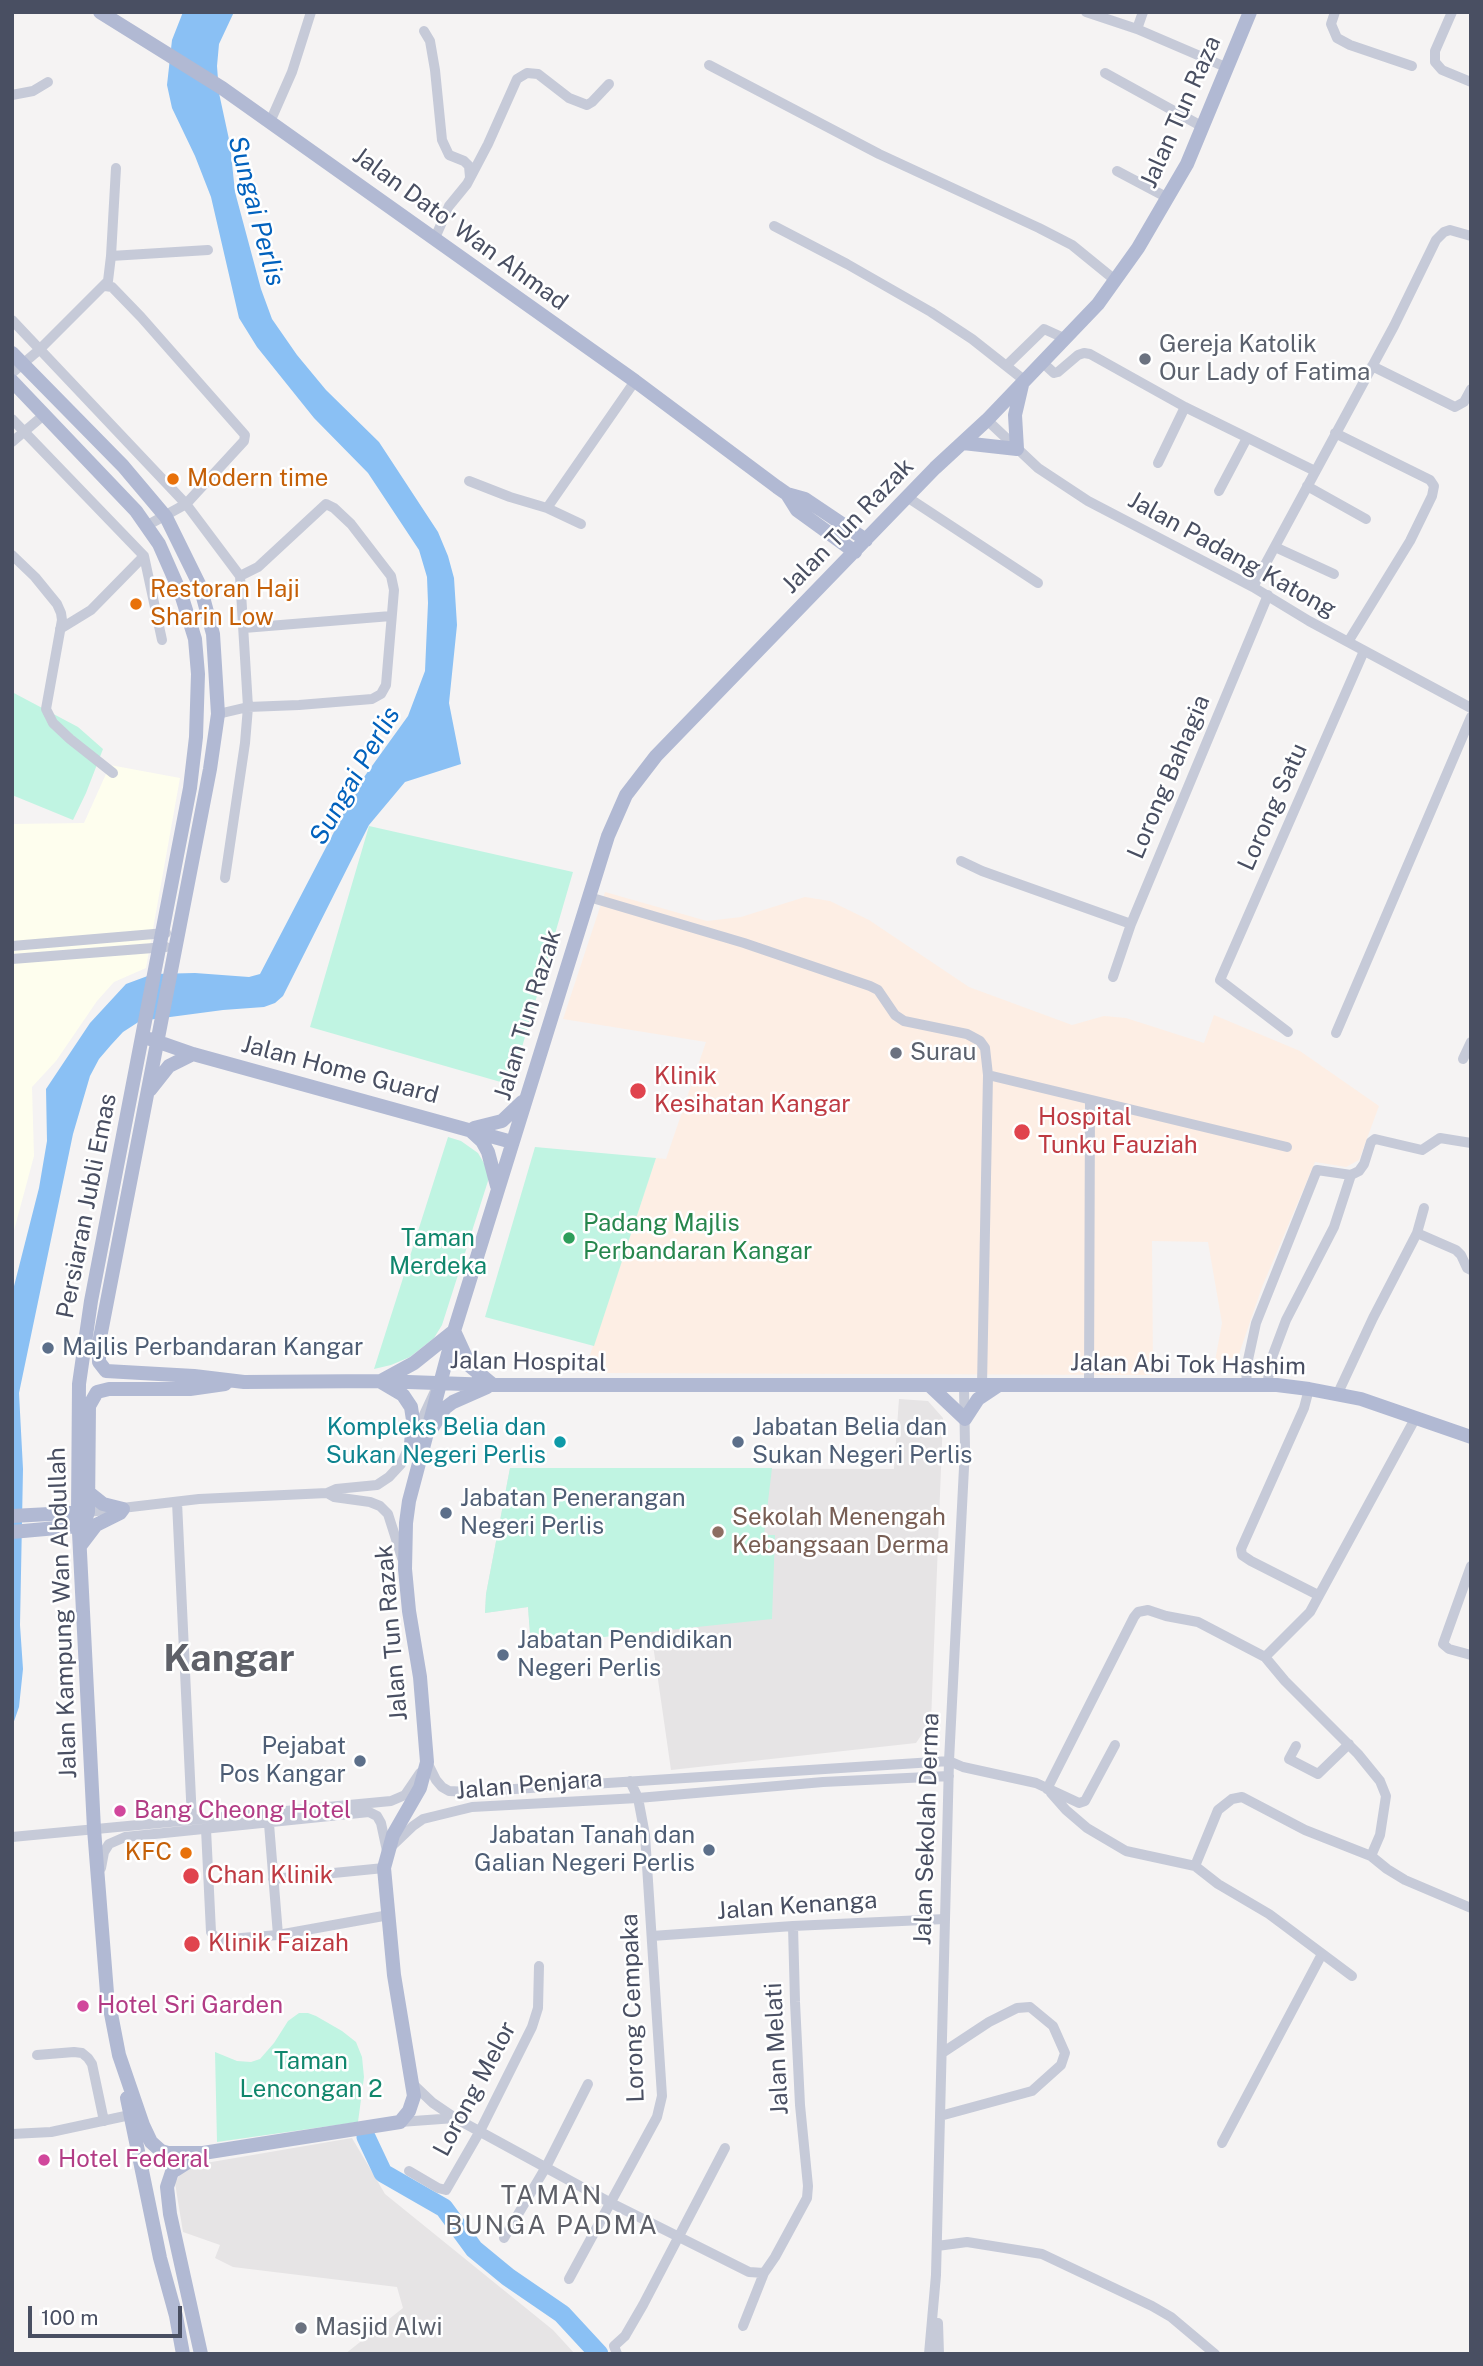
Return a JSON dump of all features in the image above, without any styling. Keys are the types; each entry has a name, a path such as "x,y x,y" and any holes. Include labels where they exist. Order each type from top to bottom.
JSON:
{"main road":[{"name":"Jalan Dato' Wan Ahmad","path":"100,12 222,88 635,380 787,494"},
{"name":"Jalan Tun Raza","path":"987,419 1098,304 1138,248 1187,164 1250,12"},
{"path":"16,363 123,466 166,517 200,586 213,634 218,714 210,769 171,968 151,1032"},
{"path":"963,443 1017,449 1014,415 1024,380"},
{"path":"12,381 136,511 159,544 181,594 195,639 198,674 196,737 190,788 156,967 151,1032"},
{"name":"Jalan Tun Razak","path":"427,1762 420,1677 405,1569 409,1501 454,1331 618,811 636,781 656,756 907,497 987,419"},
{"path":"787,494 805,499 866,540"},
{"path":"787,494 797,510 855,552"},
{"path":"147,1094 169,1066 193,1054 169,1035 151,1032"},
{"name":"Persiaran Jubli Emas","path":"110,1372 103,1369 99,1362 99,1343 147,1094 151,1032"},
{"name":"Persiaran Jubli Emas","path":"78,1399 91,1301 151,1032"},
{"name":"Jalan Home Guard","path":"193,1054 512,1142"},
{"path":"469,1129 502,1121 519,1106 529,1090"},
{"path":"469,1129 482,1141 488,1152 498,1187"},
{"path":"91,1301 107,1303"},
{"path":"380,1381 414,1363 454,1331 470,1366 493,1385 445,1408 425,1438"},
{"path":"81,1369 95,1382 109,1389"},
{"path":"78,1399 110,1372"},
{"name":"Jalan Hospital","path":"110,1372 194,1376 244,1382 982,1385"},
{"path":"380,1381 403,1395 411,1407 411,1444"},
{"path":"12,1516 38,1520 82,1517 88,1492 89,1406 97,1392 109,1389 190,1389 244,1382"},
{"path":"929,1385 965,1419 978,1399 1000,1385"},
{"name":"Jalan Abi Tok Hashim","path":"982,1385 1247,1385 1309,1388 1416,1417 1471,1437"},
{"name":"Jalan Kampung Wan Abdullah","path":"78,1399 82,1517 80,1546 94,1829 110,2018 121,2062"},
{"path":"12,1532 38,1520 66,1501 79,1479"},
{"path":"80,1546 96,1525 120,1513 122,1509 103,1504 88,1492"},
{"path":"121,2062 151,2141 160,2151 168,2154 203,2153 400,2122 412,2105 414,2096 394,1975 384,1868 387,1851 399,1823 420,1788 427,1762"},
{"path":"121,2062 160,2258 176,2316 181,2352"},
{"path":"201,2354 170,2214 167,2186 172,2172 203,2153"}],"street":[{"path":"270,122 292,72 312,12"},
{"path":"1086,12 1137,29 1228,68"},
{"path":"1137,29 1143,12"},
{"path":"1452,12 1435,51 1435,62 1442,70 1471,82"},
{"path":"1332,13 1331,24 1337,38 1412,66"},
{"path":"424,30 430,41 435,70 442,140 449,155 469,166 470,177"},
{"path":"709,65 879,154 1072,245 1115,280"},
{"path":"435,238 449,206 470,177 488,144 517,79 527,73 538,74 569,98 587,105 609,84"},
{"path":"1105,73 1203,127"},
{"path":"12,95 33,91 48,82"},
{"path":"16,363 39,349 108,281 116,168"},
{"path":"1117,171 1168,198"},
{"path":"774,226 839,259 931,312 1024,380"},
{"path":"1253,587 1439,235 1454,230 1471,236"},
{"path":"111,256 208,250"},
{"path":"105,286 112,287 141,317 244,433 244,441 186,504 146,526"},
{"path":"12,320 186,504 240,576 248,707 225,878"},
{"path":"1007,365 1044,329 1066,339"},
{"path":"1042,362 1054,373 1079,355 1090,354 1185,407 1315,471"},
{"path":"1372,366 1450,406 1460,406 1471,389"},
{"path":"547,508 635,380"},
{"path":"1158,463 1185,407"},
{"path":"12,442 45,414"},
{"path":"12,419 144,556 162,640"},
{"name":"Jalan Padang Katong","path":"987,419 1038,468 1088,500 1268,595 1364,651 1471,708"},
{"path":"1335,433 1430,480 1434,486 1415,532 1348,642"},
{"path":"1219,491 1247,438"},
{"path":"469,481 547,508 581,524"},
{"path":"1307,486 1366,519"},
{"path":"907,497 1038,583"},
{"path":"218,714 248,707 372,699 381,694 386,685 394,590 391,576 351,524 334,508 326,504 258,567 240,576"},
{"path":"1275,547 1334,574"},
{"path":"12,555 57,604 62,620 46,709 53,723 69,740 113,773"},
{"path":"60,629 90,610 144,556"},
{"name":"Lorong Bahagia","path":"1113,977 1131,924 1268,595"},
{"path":"244,628 391,616"},
{"name":"Lorong Satu","path":"1288,1032 1220,980 1364,651"},
{"path":"1336,1033 1471,717"},
{"path":"961,861 1131,924"},
{"path":"589,897 744,943 870,986 883,995 895,1015 904,1021 967,1034 980,1041 985,1048 988,1075 982,1385"},
{"path":"12,959 161,939"},
{"path":"12,946 161,939 176,941"},
{"path":"1463,1059 1471,1042"},
{"path":"988,1075 1287,1147"},
{"path":"1089,1385 1090,1100"},
{"path":"1267,1386 1271,1360 1283,1328 1334,1227 1351,1175 1362,1168 1371,1142 1376,1139 1422,1150 1440,1138 1471,1143"},
{"path":"1247,1385 1246,1369 1256,1323 1315,1173 1322,1169 1351,1175"},
{"path":"1338,1394 1417,1233 1424,1209"},
{"path":"1417,1233 1456,1250 1471,1270"},
{"path":"82,1517 199,1499 327,1493 336,1489 377,1485 401,1464 439,1383"},
{"name":"Jalan Sekolah Derma","path":"937,2353 936,2275 949,1761 965,1419 964,1385"},
{"path":"1309,1388 1304,1408 1241,1549 1242,1555 1318,1595"},
{"path":"1265,1657 1310,1612 1416,1417"},
{"path":"327,1493 334,1497 380,1506 388,1514 405,1569"},
{"path":"177,1502 192,1820"},
{"path":"1471,1566 1443,1644 1449,1649 1471,1655"},
{"path":"1047,1789 1138,1612 1148,1610 1198,1622 1265,1657 1285,1681 1349,1744 1385,1792 1383,1821 1371,1856"},
{"path":"1296,1746 1289,1759 1318,1774 1349,1744"},
{"path":"427,1762 442,1787 457,1792 949,1761 963,1767 1036,1783 1077,1802 1085,1801 1115,1745"},
{"name":"Jalan Penjara","path":"12,1837 391,1801 405,1795 427,1762"},
{"path":"949,1776 963,1767"},
{"name":"Jalan Penjara","path":"387,1851 423,1819 472,1807 638,1798 823,1782 949,1776"},
{"name":"Lorong Cempaka","path":"569,2279 657,2117 662,2096 645,1835 638,1798 630,1781"},
{"path":"1047,1789 1087,1828 1126,1851 1195,1867 1269,1914 1352,1976"},
{"path":"1195,1867 1219,1810 1232,1799 1242,1797 1305,1830 1371,1856 1405,1880 1471,1908"},
{"path":"98,1881 104,1852 109,1844 125,1837 369,1812 377,1816 381,1823 387,1851"},
{"path":"270,1824 278,1935"},
{"path":"206,1829 211,1932 217,1940 278,1935 389,1915"},
{"path":"274,1879 384,1868"},
{"name":"Jalan Kenanga","path":"652,1936 945,1919"},
{"name":"Jalan Melati","path":"743,2326 764,2273 807,2198 807,2169 800,2105 793,1926"},
{"path":"1222,2143 1322,1954"},
{"name":"Lorong Melor","path":"409,2171 438,2188 446,2189 480,2131 536,2018 539,1966"},
{"path":"940,2116 1032,2091 1061,2065 1065,2053 1053,2026 1030,2007 1017,2008 989,2022 942,2053"},
{"path":"37,2055 75,2052 88,2058 92,2064 104,2121"},
{"path":"413,2084 433,2103 455,2118 609,2202 749,2272 764,2273"},
{"path":"504,2238 546,2167 588,2084"},
{"path":"12,2134 51,2132 130,2115"},
{"path":"400,2122 455,2118"},
{"path":"617,2354 614,2346 625,2336 680,2239 725,2148"},
{"path":"937,2246 967,2242 1042,2255 1152,2306 1171,2317 1215,2354"}],"shaded area":[{"path":"110,765 180,778 146,968 114,982 97,1001 56,1061 32,1087 34,1156 12,1238 12,824 84,823"},
{"name":"Hospital Tunku Fauziah","path":"605,892 707,921 741,917 805,897 830,901 869,920 969,987 1072,1025 1104,1016 1126,1018 1204,1043 1214,1015 1300,1051 1379,1106 1359,1160 1346,1167 1315,1162 1262,1287 1238,1357 1215,1361 1222,1323 1208,1242 1152,1241 1153,1375 584,1373 656,1158 666,1159 706,1042 563,1019"},
{"name":"Sekolah Menengah Kebangsaan Derma","path":"899,1399 928,1401 943,1418 931,1721 916,1743 671,1770 651,1631 548,1643 530,1634 528,1607 485,1613 486,1594 510,1468 894,1469"},
{"path":"352,2138 385,2194 553,2330 575,2354 345,2354 403,2308 397,2287 233,2267 215,2258 220,2245 183,2232 175,2183 180,2174 194,2165"}],"green space":[{"path":"12,692 78,727 103,749 73,820 12,795"},
{"path":"369,826 573,872 511,1085 310,1027"},
{"name":"Taman Merdeka","path":"448,1137 461,1141 478,1153 488,1170 488,1181 442,1325 434,1338 410,1357 374,1369"},
{"name":"Padang Majlis Perbandaran Kangar","path":"535,1147 656,1158 594,1346 485,1317"},
{"path":"510,1468 772,1468 764,1535 775,1535 772,1619 548,1643 530,1634 528,1607 485,1613 486,1594"},
{"name":"Taman Lencongan 2","path":"299,2013 316,2016 356,2042 362,2057 364,2077 358,2122 217,2142 215,2052 237,2061 251,2062 260,2059 288,2021"}],"water":[{"path":"183,12 234,12 219,44 219,93 230,144 235,192 261,289 272,319 326,390 379,442 438,532 448,556 454,578 457,625 449,703 461,764 405,782 369,825 283,996 275,1003 264,1007 140,1021 123,1032 111,1045 90,1076 73,1134 19,1393 23,1469 20,1625 23,1669 19,1707 12,1727 12,1294 39,1188 47,1141 46,1089 90,1023 126,984 153,974 195,973 249,977 260,974 359,784 408,716 425,671 427,577 419,550 368,473 314,418 257,347 239,318 211,197 172,108 167,85 172,40"}],"waterway":[{"path":"366,2137 383,2173 444,2208 474,2249 508,2277 562,2314 599,2354"}],"place":[{"name":"Gereja Katolik Our Lady of Fatima","path":"1145,359"},
{"name":"Modern time","path":"173,479"},
{"name":"Restoran Haji Sharin Low","path":"136,604"},
{"name":"Surau","path":"896,1053"},
{"name":"Klinik Kesihatan Kangar","path":"638,1091"},
{"name":"Hospital Tunku Fauziah","path":"1022,1132"},
{"name":"Padang Majlis Perbandaran Kangar","path":"569,1238"},
{"name":"Majlis Perbandaran Kangar","path":"48,1348"},
{"name":"Kompleks Belia dan Sukan Negeri Perlis","path":"560,1442"},
{"name":"Jabatan Belia dan Sukan Negeri Perlis","path":"738,1442"},
{"name":"Jabatan Penerangan Negeri Perlis","path":"446,1513"},
{"name":"Sekolah Menengah Kebangsaan Derma","path":"718,1532"},
{"name":"Jabatan Pendidikan Negeri Perlis","path":"503,1655"},
{"name":"Pejabat Pos Kangar","path":"360,1761"},
{"name":"Bang Cheong Hotel","path":"120,1811"},
{"name":"Jabatan Tanah dan Galian Negeri Perlis","path":"709,1850"},
{"name":"KFC","path":"186,1853"},
{"name":"Chan Klinik","path":"191,1876"},
{"name":"Klinik Faizah","path":"192,1944"},
{"name":"Hotel Sri Garden","path":"83,2006"},
{"name":"Hotel Federal","path":"44,2160"},
{"name":"Masjid Alwi","path":"301,2328"}],"district":[{"name":"Kangar","path":"229,1659"},
{"name":"TAMAN BUNGA PADMA","path":"552,2211"}],"water label":[{"name":"Sungai Perlis","path":"256,211"},
{"name":"Sungai Perlis","path":"355,776"}]}
